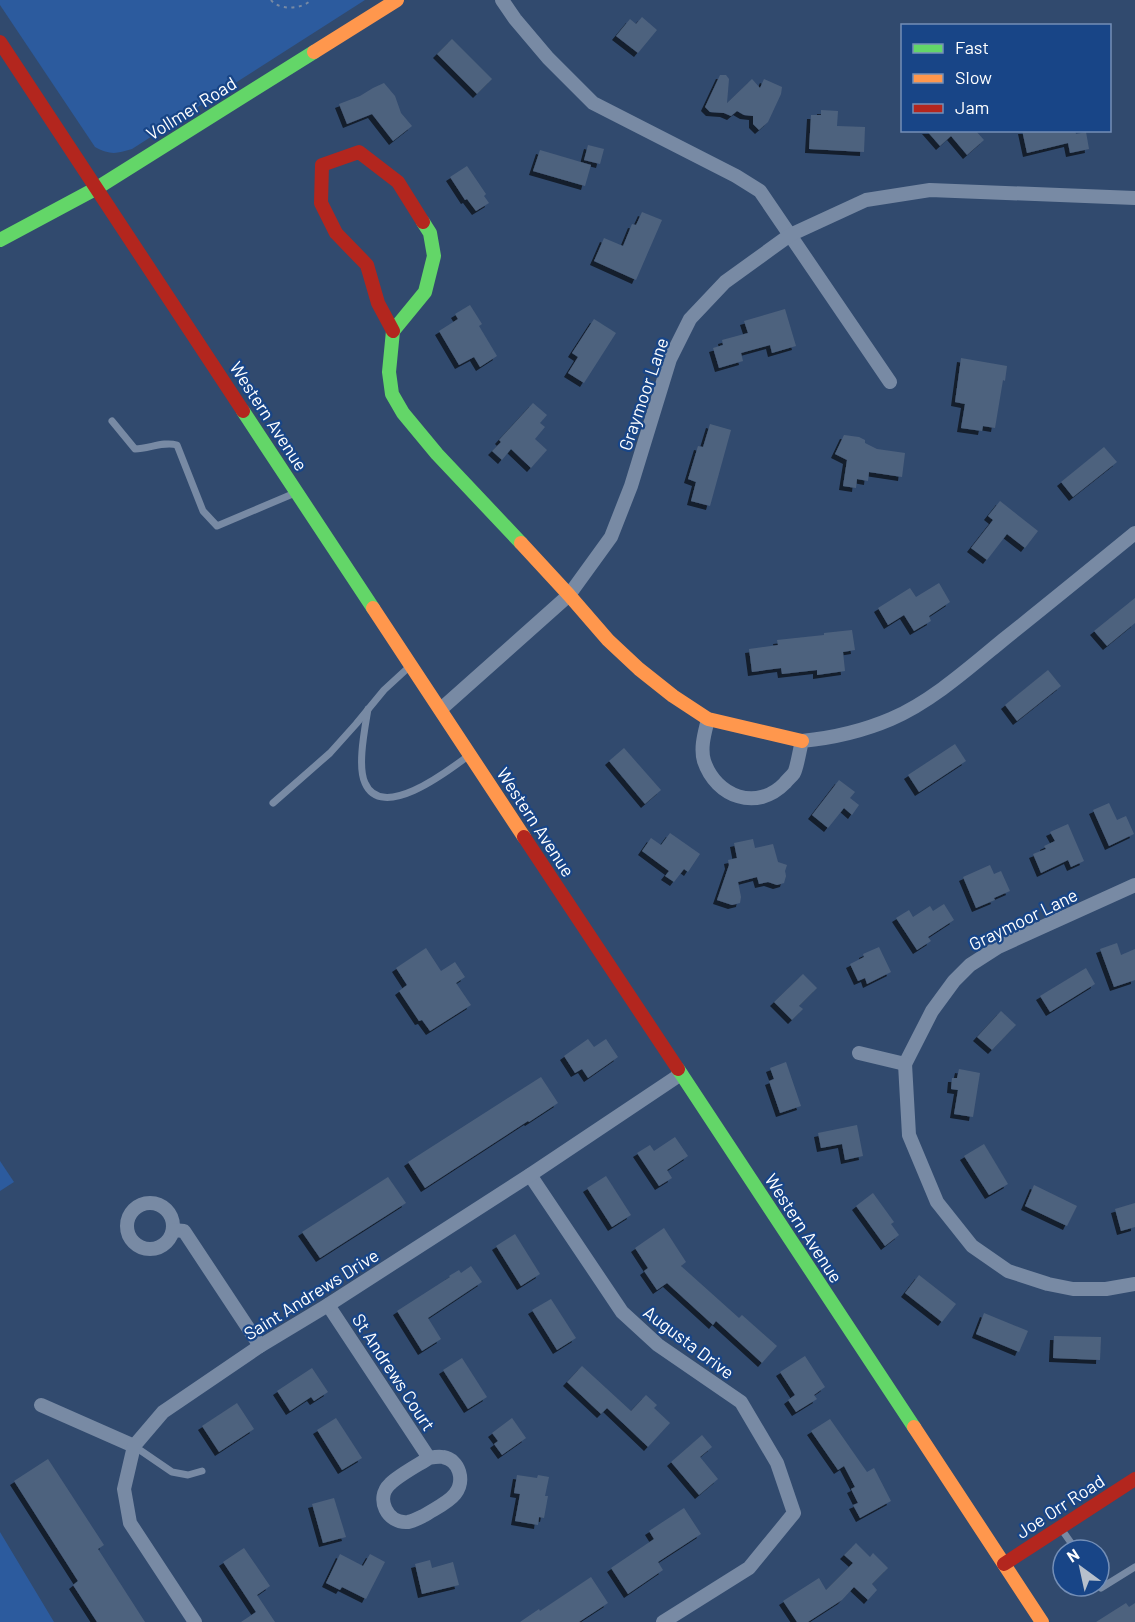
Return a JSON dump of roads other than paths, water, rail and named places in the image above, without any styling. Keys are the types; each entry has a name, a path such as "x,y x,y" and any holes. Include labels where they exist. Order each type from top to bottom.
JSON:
{"main road":[{"name":"Vollmer Road","path":"0,240 97,188 396,0"},
{"name":"Western Avenue","path":"0,42 1042,1622"},
{"path":"393,331 425,292 434,256 429,233 398,183 360,152 322,165 321,203 336,233 367,265 378,303 393,331 389,372 392,394 403,413 437,454 608,640 639,669 673,696 708,719 802,741"},
{"name":"Joe Orr Road","path":"1004,1564 1135,1479"}],"street":[{"path":"502,0 548,58 593,103 760,190 890,382"},
{"name":"Graymoor Lane","path":"441,710 569,595 611,537 631,486 670,359 690,319 725,282 790,235 866,200 930,190 1135,198"},
{"path":"708,719 703,740 703,759 710,775 731,795 755,800 778,790 794,773 802,741 835,736 891,719 928,698 962,674 1135,534"},
{"name":"Graymoor Lane","path":"905,1064 937,1003 970,965 998,947 1135,885"},
{"path":"859,1053 905,1064 909,1135 937,1202 972,1246 1008,1271 1048,1284 1074,1289 1106,1289 1135,1284"},
{"name":"Saint Andrews Drive","path":"195,1622 130,1523 124,1490 134,1446 163,1412 260,1346 530,1175 681,1074"},
{"name":"Augusta Drive","path":"530,1175 622,1312 658,1345 741,1402 777,1463 794,1513 749,1568 663,1622"},
{"path":"173,1230 184,1231 260,1346"},
{"name":"St Andrews Court","path":"328,1305 429,1458"},
{"path":"41,1405 134,1446"},
{"name":"St Andrews Court","path":"445,1457 451,1460 460,1479 460,1486 452,1497 416,1520 398,1521 386,1512 384,1504 386,1490 390,1484 429,1458 445,1457"}],"lane":[{"path":"112,421 135,449 170,443 177,445 203,511 217,526 297,492"},
{"path":"273,803 330,753 384,690 411,665"},
{"path":"368,709 363,736 363,776 365,785 375,795 384,799 402,795 424,785 448,771 470,754"},
{"path":"134,1446 172,1472 188,1475 202,1471"},
{"path":"1060,1527 1068,1538"},
{"path":"1111,1582 1135,1567"}]}
